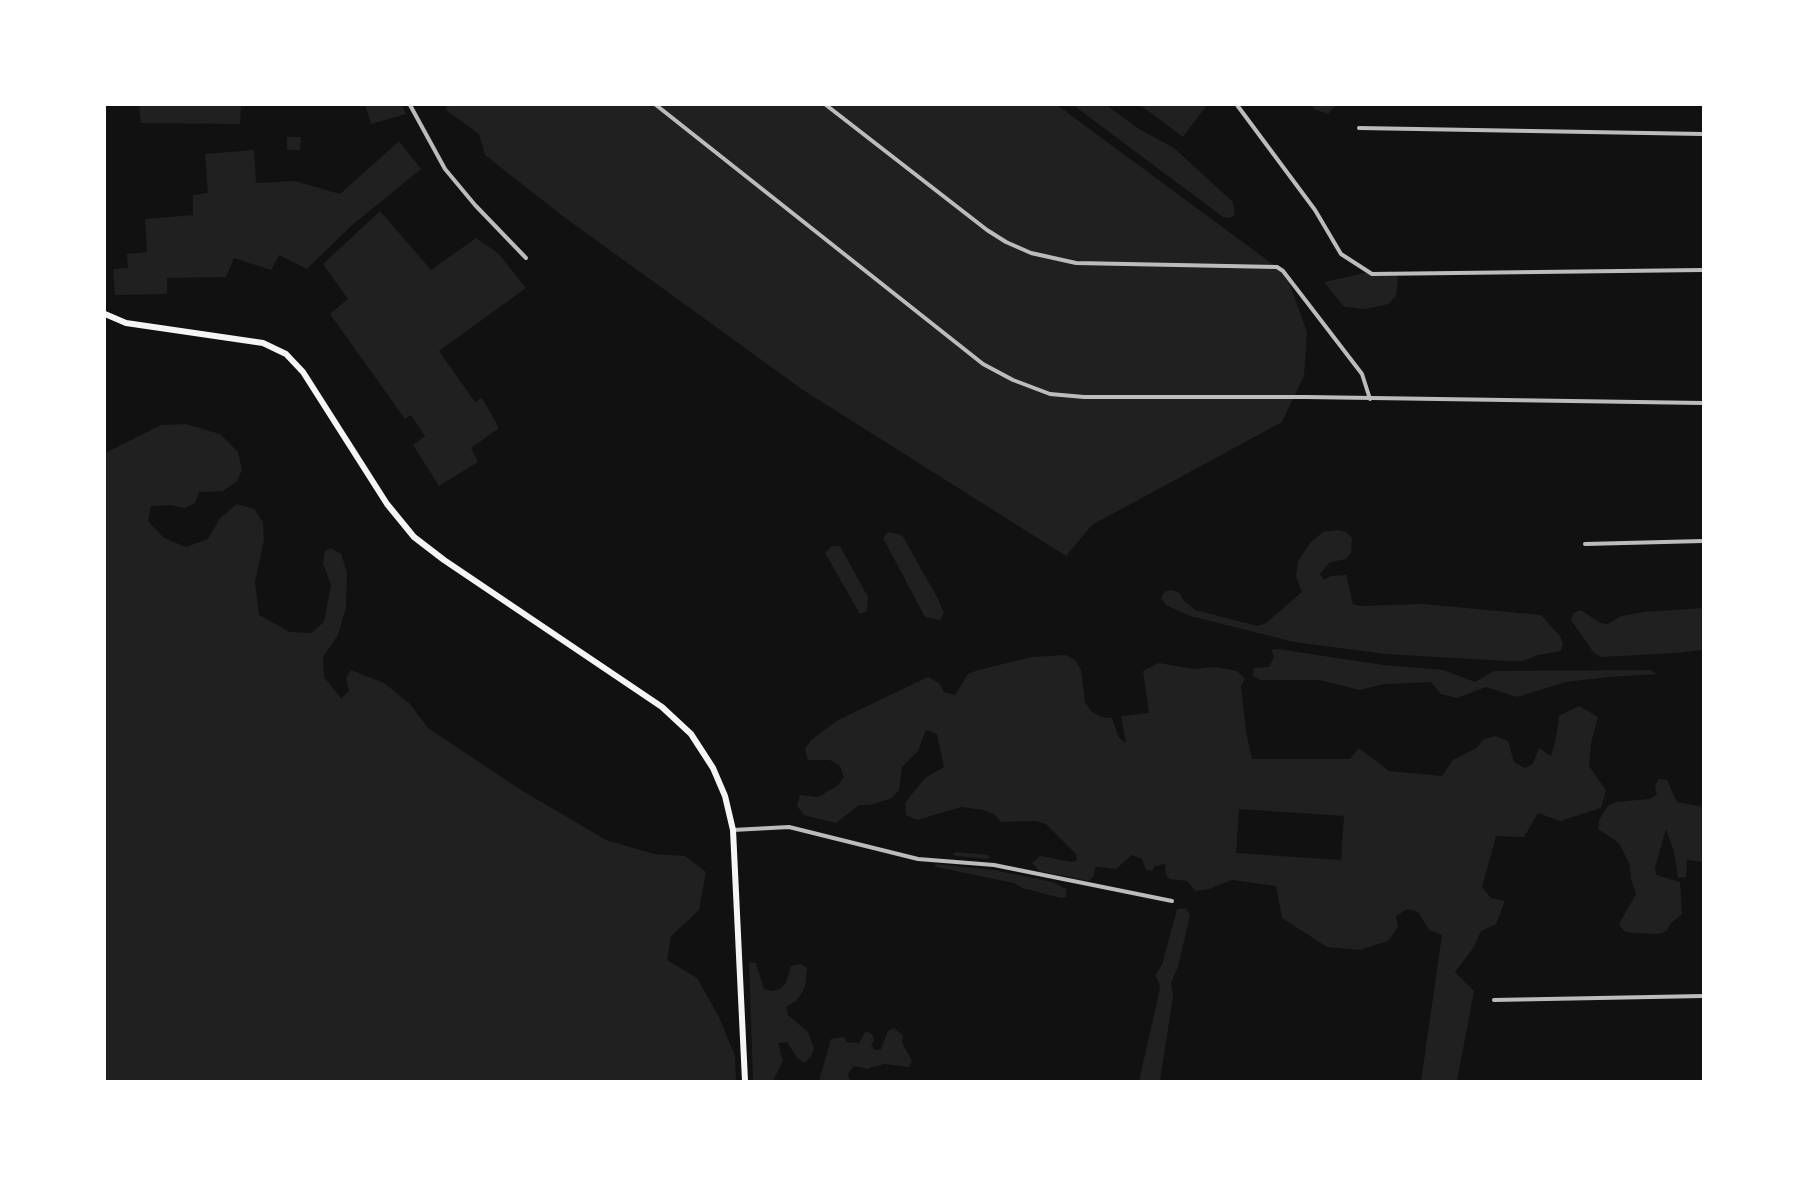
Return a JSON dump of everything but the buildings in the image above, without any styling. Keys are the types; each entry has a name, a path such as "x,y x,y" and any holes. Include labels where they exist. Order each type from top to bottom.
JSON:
{"main road":[{"path":"105,314 126,323 263,343 286,354 303,372 387,504 414,536 444,560 662,707 691,734 714,768 725,796 733,830 744,1081"}],"street":[{"path":"410,105 445,169 475,205 526,258"},
{"path":"656,105 983,364 1013,380 1050,394 1084,397 1370,398 1703,403"},
{"path":"826,105 987,230 1006,242 1031,253 1054,260 1081,264 1277,268 1283,271 1362,374 1370,398"},
{"path":"1237,105 1315,210 1341,254 1372,274 1703,270"},
{"path":"1359,128 1703,134"},
{"path":"1585,544 1703,541"},
{"path":"733,830 789,827 918,859 994,865 1172,901"},
{"path":"1494,1000 1703,996"}],"shaded area":[{"path":"139,105 241,105 240,124 141,123"},
{"path":"365,105 402,105 406,114 371,124"},
{"path":"446,105 1057,105 1286,274 1307,332 1304,376 1282,422 1092,525 1066,556 803,390 564,217 485,155 479,134 447,111"},
{"path":"1073,105 1106,105 1139,129 1174,148 1233,202 1235,215 1230,218 1223,217"},
{"path":"1140,105 1207,105 1183,137"},
{"path":"1312,105 1336,105 1328,114 1314,109"},
{"path":"287,137 301,137 300,150 287,150"},
{"path":"399,141 421,169 351,226 307,269 279,255 271,270 234,258 226,277 167,278 167,294 115,295 113,269 128,268 127,254 147,252 145,219 193,215 193,195 208,193 205,154 254,150 256,183 295,181 340,194"},
{"path":"380,211 431,270 476,238 498,253 526,288 439,351 475,402 482,398 499,428 471,448 478,462 439,486 413,445 425,436 411,415 405,419 330,314 348,299 323,264"},
{"path":"1391,271 1398,278 1396,296 1388,304 1366,309 1344,307 1324,282 1369,272"},
{"path":"186,424 220,434 238,452 242,470 237,481 223,491 199,492 195,503 185,508 170,505 151,506 148,521 164,538 186,547 208,539 220,518 237,504 254,509 263,522 264,540 255,582 259,615 290,632 311,633 324,622 331,585 323,563 325,551 331,548 341,554 347,572 346,607 338,635 323,657 324,677 341,698 349,691 346,678 351,670 384,683 410,704 428,728 521,790 606,840 654,854 685,856 706,872 699,910 671,936 667,960 697,978 719,1017 735,1056 736,1081 105,1081 105,453 161,425"},
{"path":"1338,530 1346,532 1352,538 1351,553 1346,559 1330,562 1320,574 1324,580 1331,576 1346,575 1353,604 1360,606 1423,604 1541,615 1560,636 1563,643 1561,651 1538,655 1523,661 1507,661 1386,654 1294,642 1190,616 1166,605 1161,598 1165,591 1172,590 1180,593 1183,600 1195,610 1258,626 1266,623 1302,592 1296,577 1298,561 1311,542 1323,532"},
{"path":"888,532 902,535 938,599 944,613 940,620 925,617 883,538"},
{"path":"832,546 840,546 868,597 867,611 860,614 825,553"},
{"path":"1703,608 1703,650 1676,653 1601,657 1594,653 1571,620 1573,613 1581,610 1600,623 1608,624 1621,616 1644,612"},
{"path":"1278,649 1383,665 1443,670 1475,682 1494,671 1650,670 1657,674 1566,682 1517,697 1486,687 1457,698 1441,694 1431,682 1383,684 1360,690 1320,680 1261,680 1253,676 1254,668 1269,667 1274,657 1271,650"},
{"path":"1065,655 1075,660 1081,670 1085,702 1091,711 1101,717 1112,718 1119,738 1126,743 1121,716 1149,713 1143,671 1159,663 1193,669 1216,667 1237,671 1245,679 1241,686 1246,732 1252,759 1350,759 1359,748 1389,771 1442,776 1453,760 1476,748 1484,739 1496,736 1508,741 1514,762 1525,768 1533,764 1539,748 1551,756 1559,716 1579,706 1598,717 1591,743 1589,766 1606,790 1601,808 1560,821 1538,813 1524,837 1496,836 1482,887 1491,898 1505,901 1496,924 1481,931 1474,947 1455,972 1474,991 1457,1081 1421,1081 1442,935 1429,930 1418,912 1407,909 1396,916 1398,927 1388,941 1360,950 1327,947 1282,918 1276,886 1232,880 1209,889 1195,891 1187,881 1170,879 1166,875 1165,864 1155,866 1152,871 1146,870 1142,859 1132,855 1116,869 1096,867 1093,877 1089,881 1039,871 1032,863 1040,856 1072,862 1077,860 1076,854 1046,824 1035,821 1001,822 994,814 983,810 961,807 917,820 906,815 905,804 911,795 925,778 944,767 937,734 926,730 918,751 902,767 899,790 892,798 870,805 859,805 836,823 804,815 797,806 800,795 818,797 837,786 844,777 840,766 830,760 808,760 805,749 811,740 838,720 928,677 939,683 944,692 955,695 968,674 1032,657","holes":["1239,809 1344,816 1341,860 1236,853"]},
{"path":"1659,779 1667,780 1677,802 1703,807 1703,862 1687,860 1686,877 1678,878 1674,852 1666,829 1655,867 1656,875 1680,882 1682,914 1670,924 1667,931 1659,934 1633,933 1624,931 1619,924 1636,894 1631,879 1630,865 1619,843 1598,829 1599,820 1608,806 1616,802 1650,799 1657,794 1655,786"},
{"path":"956,852 988,855 990,857 988,859 955,856 953,854"},
{"path":"935,864 994,870 1052,882 1066,889 1066,897 1061,898 1022,888 1014,883 936,867"},
{"path":"1186,908 1190,915 1178,967 1171,983 1173,996 1160,1081 1139,1081 1159,993 1160,986 1155,975 1162,965 1177,909"},
{"path":"749,962 756,963 764,989 772,991 780,989 786,983 791,966 800,964 807,968 805,986 801,994 796,1001 786,1007 788,1015 808,1032 814,1048 811,1057 804,1063 797,1058 787,1042 778,1043 783,1061 773,1081 753,1081"},
{"path":"894,1028 903,1036 902,1042 912,1061 909,1067 884,1064 867,1069 854,1066 848,1074 850,1081 819,1081 831,1039 844,1037 847,1042 859,1043 866,1031 872,1034 874,1040 871,1046 875,1050 881,1049 888,1031"}]}
